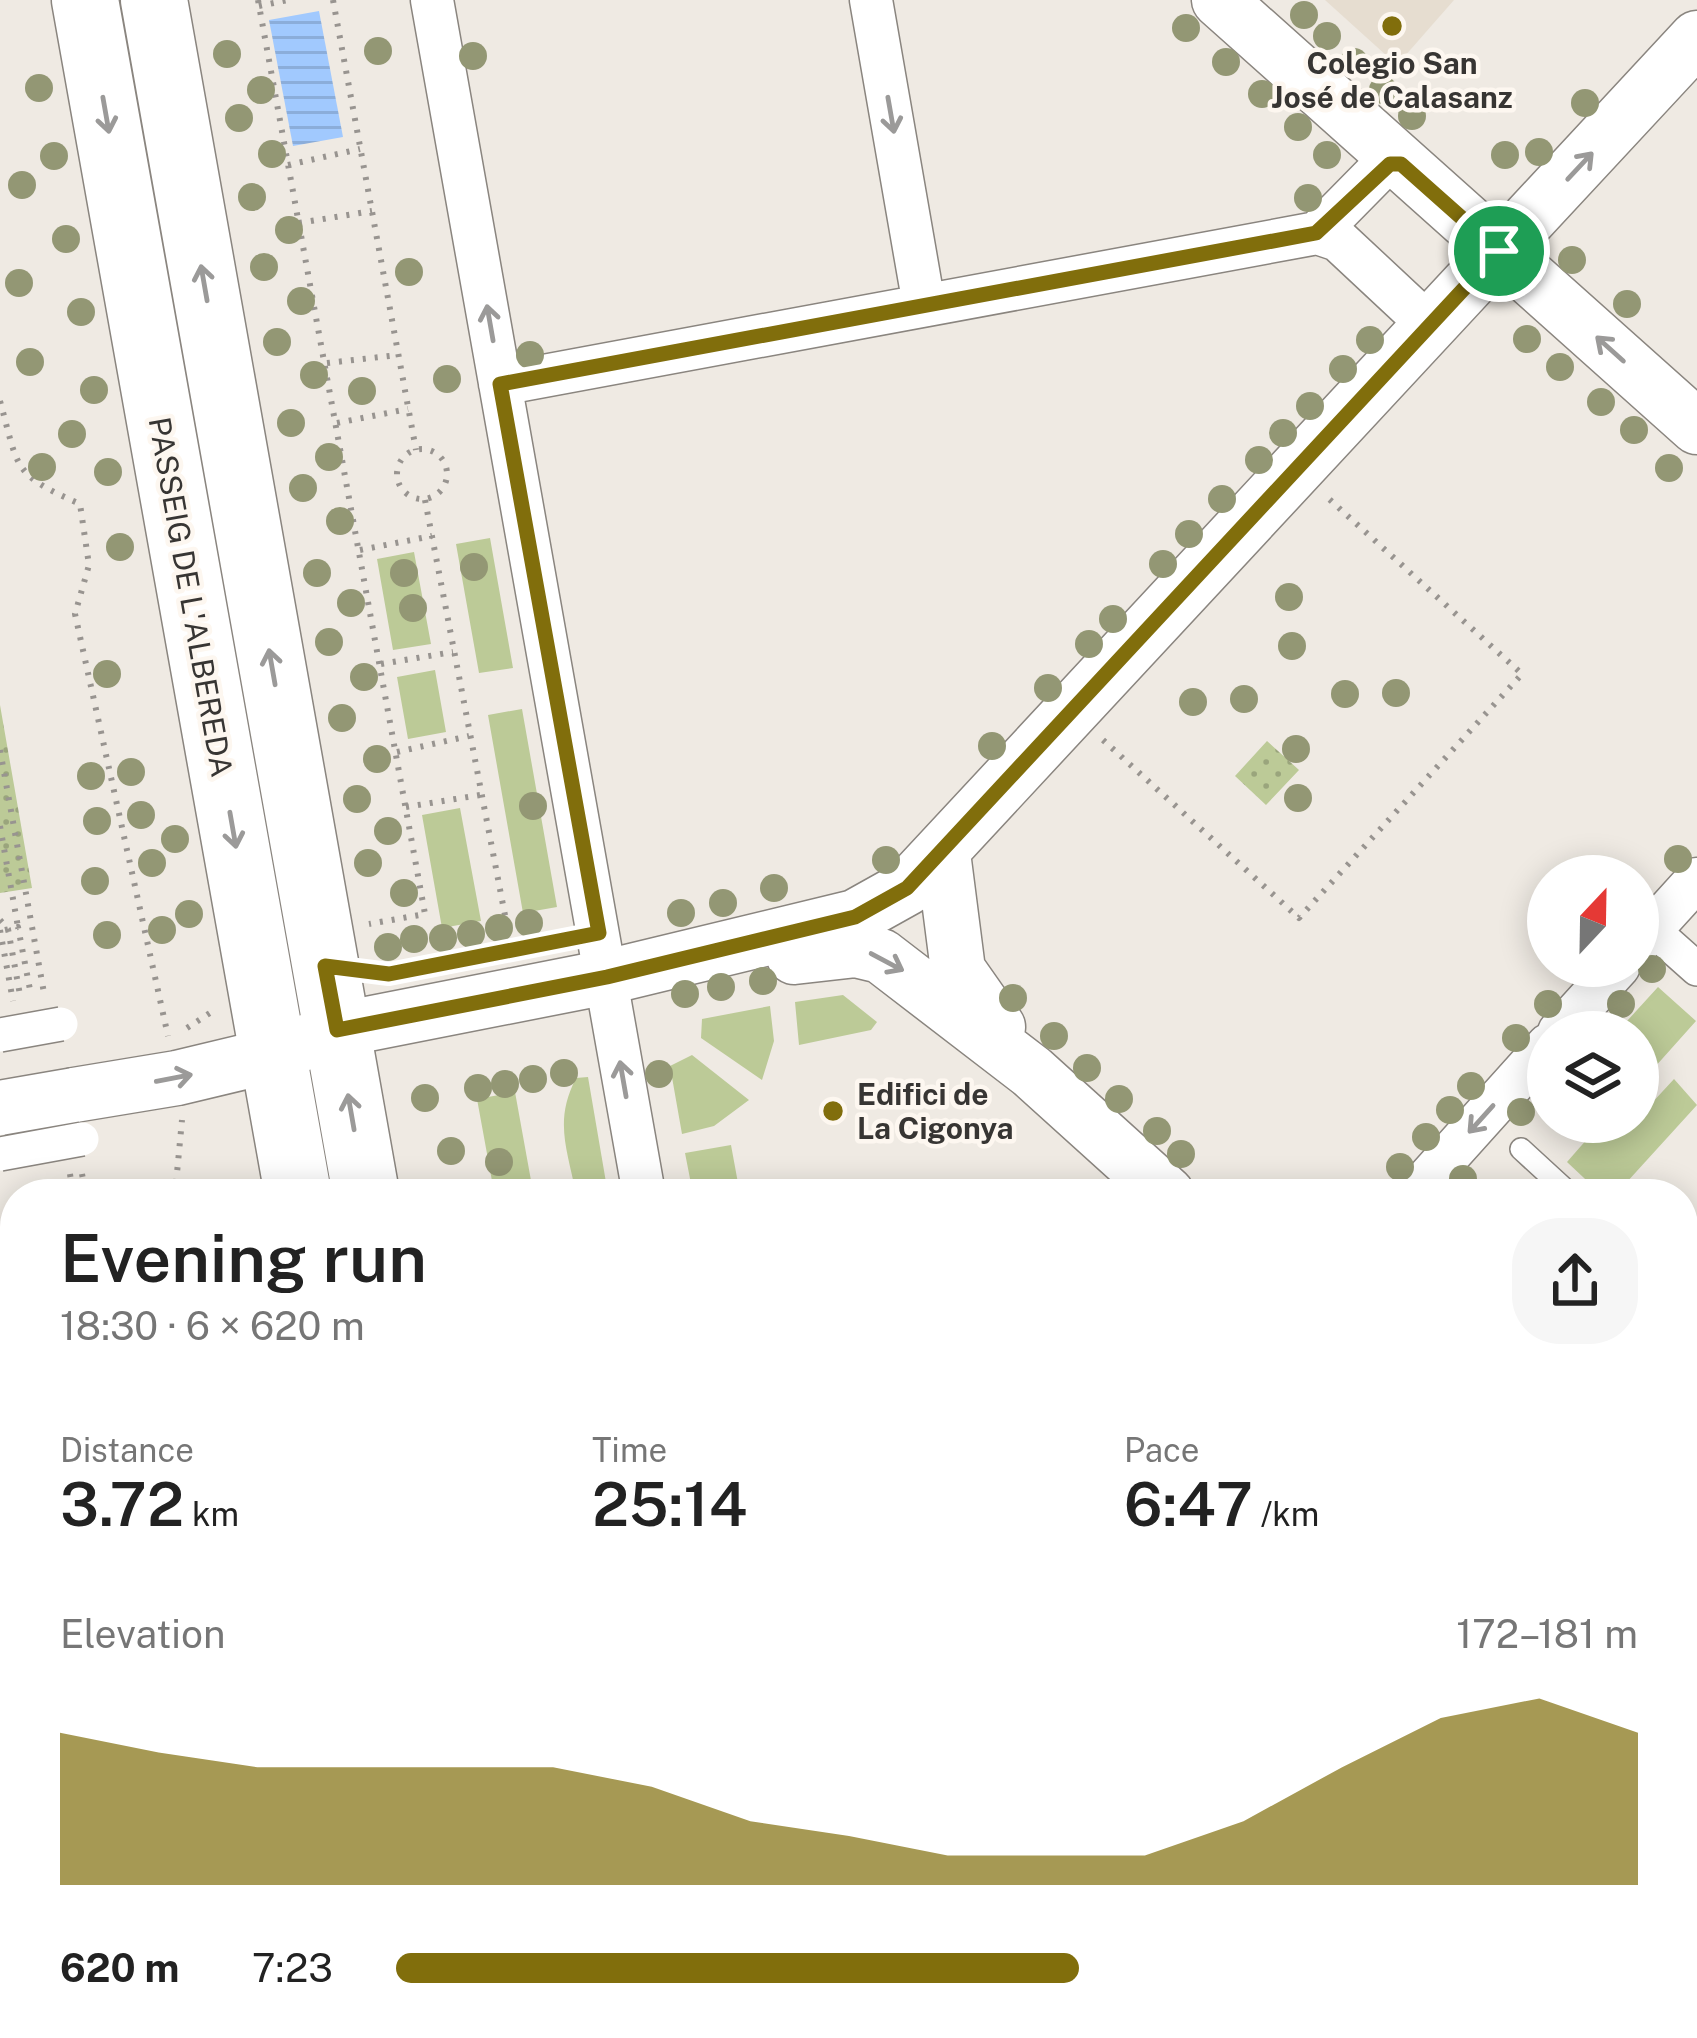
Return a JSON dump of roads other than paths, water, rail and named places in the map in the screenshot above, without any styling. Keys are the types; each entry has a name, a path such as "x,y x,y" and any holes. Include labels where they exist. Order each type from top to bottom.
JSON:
{"main road":[{"name":"PASSEIG DE L'ALBEREDA","path":"85,0 295,1179"},
{"path":"154,0 362,1179"}],"street":[{"path":"432,0 641,1179"},
{"path":"872,0 924,304"},
{"path":"1219,0 1697,427"},
{"path":"0,1154 78,1117 165,1052 273,1055 337,1030 607,977 855,917 907,888 1697,38"},
{"path":"1316,233 1381,168 1401,164"},
{"path":"500,384 1316,233 1338,240 1430,325"},
{"path":"943,853 958,970 1032,1072"},
{"path":"1659,921 1697,879"},
{"path":"1659,946 1697,969"},
{"path":"690,955 797,957 856,950 881,956 1032,1072 1150,1179"},
{"path":"1578,1011 1600,987"},
{"path":"0,1035 48,1021"},
{"path":"1427,1179 1527,1068"},
{"path":"0,1108 78,1117"}],"lane":[{"path":"1521,1148 1554,1179"}],"water":[{"path":"319,11 343,137 293,146 269,20"}],"place":[{"name":"Colegio San José de Calasanz","path":"1392,26"},
{"name":"Edifici de La Cigonya","path":"833,1111"}]}
